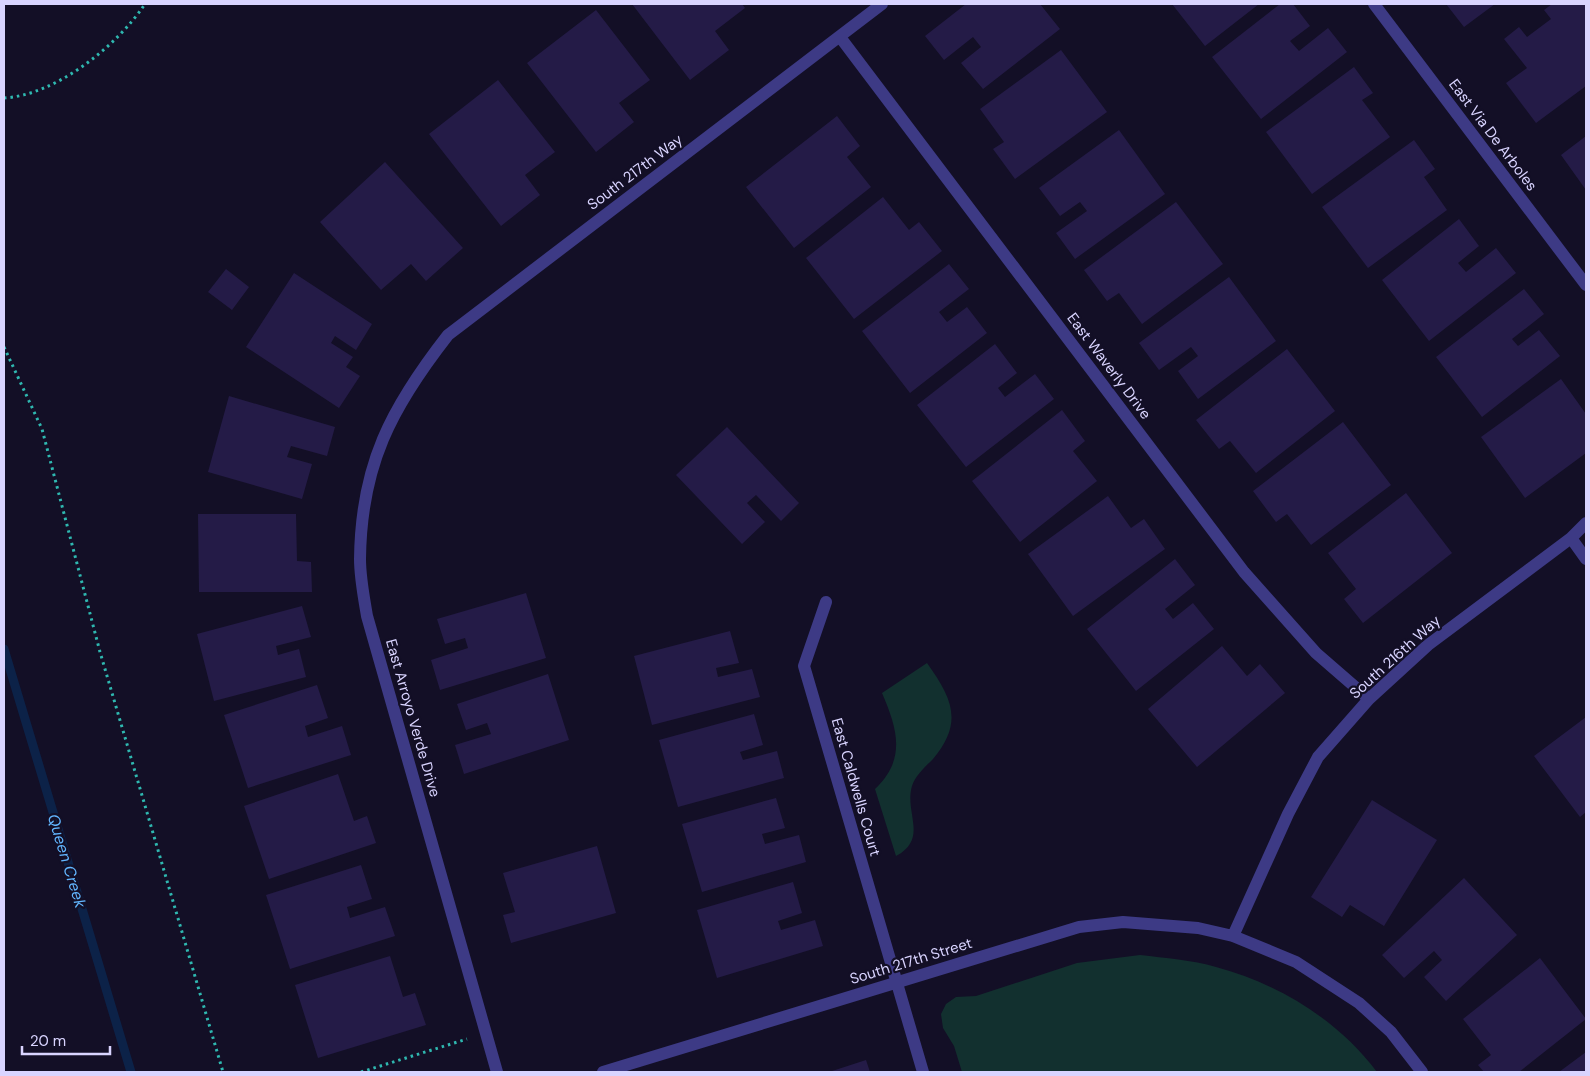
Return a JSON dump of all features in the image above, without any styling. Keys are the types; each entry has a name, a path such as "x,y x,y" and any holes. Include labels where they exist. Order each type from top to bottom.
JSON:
{"street":[{"name":"South 217th Way","path":"417,375 448,336 488,303 882,4"},
{"name":"East Via De Arboles","path":"1374,4 1586,285"},
{"name":"East Waverly Drive","path":"840,37 1244,572 1316,653 1369,699"},
{"name":"East Arroyo Verde Drive","path":"417,375 399,405 370,471 364,506 360,560 367,616 497,1072"},
{"name":"South 216th Way","path":"1233,936 1288,814 1318,757 1369,699 1428,646 1571,538 1586,523"},
{"path":"1571,538 1586,558"},
{"name":"East Caldwells Court","path":"826,602 804,666 895,983 923,1072"},
{"name":"South 217th Street","path":"603,1072 1079,927 1123,922 1149,923 1198,928 1233,936"},
{"path":"1233,936 1296,962 1359,1003 1392,1032 1422,1072"}],"path":[{"path":"4,98 17,98 55,82 101,54 134,21 145,4"},
{"path":"4,347 42,429 100,652 223,1072"},
{"path":"360,1072 486,1033"}],"green space":[{"path":"927,663 948,699 951,710 951,722 949,733 943,746 913,782 910,796 913,833 906,849 896,856 875,789 885,778 892,766 896,743 892,719 882,693"},
{"path":"1140,955 1188,961 1216,967 1262,983 1306,1006 1326,1020 1361,1053 1377,1072 962,1072 954,1046 943,1028 941,1014 946,1004 956,997 976,996 1077,963"}],"building":[{"path":"632,4 742,4 745,8 715,31 729,50 690,80"},
{"path":"966,4 1040,4 1060,29 983,89 961,63 981,47 973,37 944,60 925,36"},
{"path":"1172,4 1259,4 1205,46"},
{"path":"1280,4 1293,4 1310,26 1290,41 1299,51 1328,28 1347,52 1261,119 1212,57"},
{"path":"1446,4 1495,4 1464,27"},
{"path":"1552,4 1586,4 1586,86 1536,123 1506,83 1527,68 1504,39 1519,27 1527,37 1551,19 1544,10"},
{"path":"596,10 650,80 619,103 634,122 596,152 527,63"},
{"path":"1061,50 1107,112 1015,179 993,149 1004,142 980,109"},
{"path":"1354,67 1373,93 1362,100 1390,137 1312,194 1266,132"},
{"path":"498,80 555,152 525,175 540,195 501,226 429,134"},
{"path":"837,116 860,146 847,157 871,187 794,248 746,187"},
{"path":"1119,130 1165,194 1075,259 1056,233 1087,211 1080,202 1060,216 1039,188"},
{"path":"1586,136 1586,190 1561,155"},
{"path":"1414,140 1435,169 1424,177 1447,210 1368,268 1322,207"},
{"path":"385,162 463,248 426,281 411,264 381,290 320,222"},
{"path":"883,197 909,230 919,222 942,251 854,319 806,258"},
{"path":"1176,202 1223,264 1142,324 1119,293 1107,301 1084,270"},
{"path":"1459,219 1479,246 1458,263 1466,272 1496,248 1516,273 1429,341 1382,280"},
{"path":"949,264 969,289 939,312 947,322 967,307 987,333 910,393 862,331"},
{"path":"226,269 249,287 232,310 208,292"},
{"path":"294,273 372,324 356,350 335,336 331,343 353,357 346,367 360,376 339,408 246,347"},
{"path":"1229,277 1276,341 1198,399 1178,371 1198,356 1191,347 1159,370 1139,343"},
{"path":"1524,289 1544,314 1512,339 1518,346 1539,330 1560,356 1482,417 1436,357"},
{"path":"995,344 1017,373 998,388 1005,397 1035,374 1054,399 966,467 917,405"},
{"path":"1287,349 1335,411 1256,473 1230,441 1219,449 1196,420"},
{"path":"1561,379 1586,414 1586,453 1525,498 1481,437"},
{"path":"229,396 335,427 327,456 291,446 287,457 312,464 302,499 208,472"},
{"path":"1062,410 1085,441 1073,451 1097,481 1020,542 972,481"},
{"path":"1343,422 1391,485 1311,545 1287,514 1276,522 1253,491"},
{"path":"727,427 799,503 781,521 756,495 747,503 765,522 742,544 676,475"},
{"path":"1406,493 1452,553 1363,623 1344,599 1356,589 1328,553"},
{"path":"1108,496 1131,528 1144,519 1165,549 1073,616 1028,554"},
{"path":"198,514 296,514 297,561 311,562 312,592 199,592"},
{"path":"1175,559 1195,585 1165,609 1173,619 1193,603 1214,629 1136,691 1087,629"},
{"path":"526,593 546,658 440,690 431,660 468,648 465,638 445,644 437,619"},
{"path":"302,606 311,637 276,646 278,655 299,649 306,677 214,701 197,634"},
{"path":"730,631 739,663 716,668 718,677 752,669 760,697 652,725 634,656"},
{"path":"1222,646 1247,676 1260,664 1285,693 1197,767 1148,709"},
{"path":"548,674 569,740 464,774 455,745 491,734 487,723 466,730 457,704"},
{"path":"317,685 328,718 305,726 308,737 342,726 351,755 248,788 224,715"},
{"path":"754,714 763,745 740,752 743,760 777,751 784,778 678,807 659,740"},
{"path":"1586,717 1586,812 1580,817 1534,756"},
{"path":"338,774 354,821 367,816 376,843 269,879 244,806"},
{"path":"776,798 785,828 762,834 765,844 799,835 806,862 702,892 682,824"},
{"path":"1372,800 1437,840 1384,926 1350,905 1342,917 1311,897"},
{"path":"597,846 616,913 511,943 503,915 515,912 503,873"},
{"path":"361,865 372,899 347,907 350,918 385,907 395,936 290,969 266,895"},
{"path":"1464,878 1517,935 1446,1001 1424,977 1442,960 1434,951 1404,978 1382,955"},
{"path":"793,882 802,913 778,921 781,930 815,920 823,946 717,978 697,910"},
{"path":"390,956 403,997 415,993 426,1025 318,1058 295,985"},
{"path":"1540,958 1586,1019 1519,1072 1484,1072 1478,1065 1491,1055 1463,1019"},
{"path":"1586,1052 1586,1072 1559,1072"},
{"path":"866,1060 870,1072 829,1072"}],"waterway":[{"name":"Queen Creek","path":"4,649 131,1072"}]}
